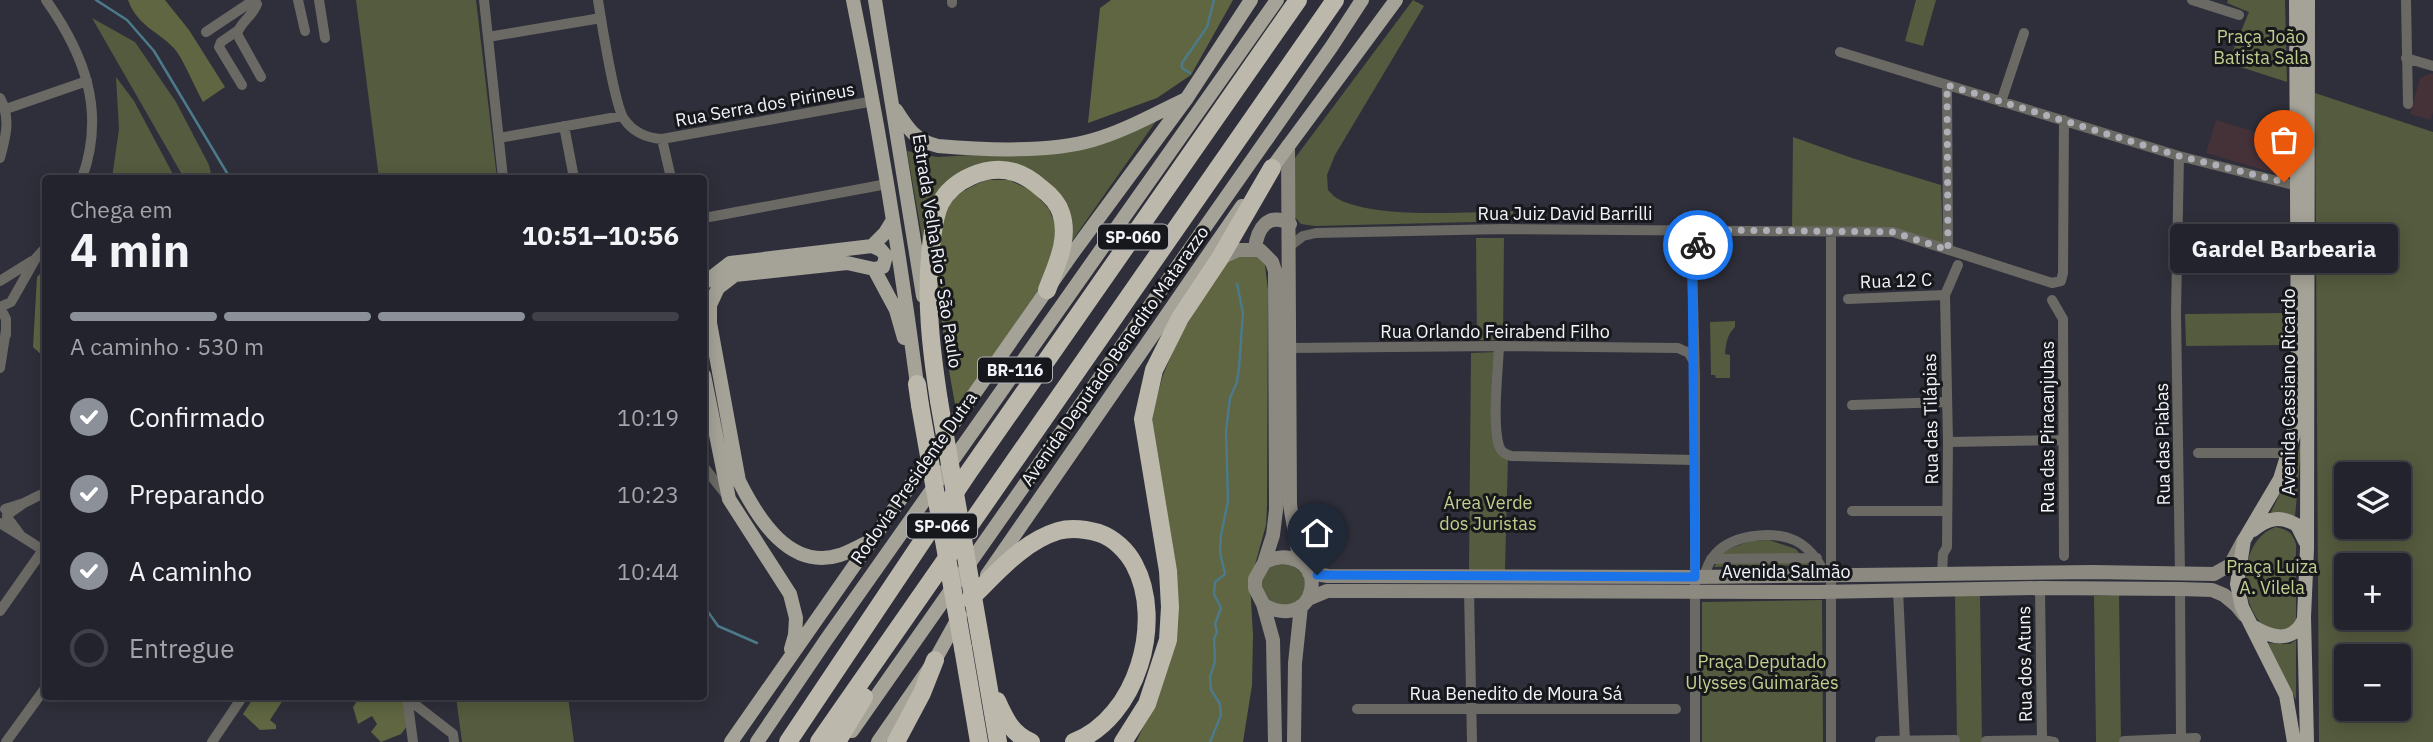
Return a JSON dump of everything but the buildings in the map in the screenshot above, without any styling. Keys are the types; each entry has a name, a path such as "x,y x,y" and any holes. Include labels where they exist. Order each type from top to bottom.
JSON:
{"highway":[{"name":"SP-060","path":"788,742 968,473 1298,0"},
{"name":"SP-060","path":"820,742 1335,0"},
{"path":"1124,742 1147,704 1163,662 1169,629 1168,571 1143,419 1154,370 1180,318 1220,258 1272,168"},
{"path":"929,332 930,258 937,212 948,191 966,178 989,171 1012,171 1034,182 1060,209 1064,232 1062,247 1047,290"},
{"name":"Estrada Velha Rio - São Paulo","path":"929,332 987,679"},
{"name":"SP-066","path":"917,384 970,685"},
{"path":"970,599 1014,557 1038,540 1058,531 1081,528 1108,536 1129,554 1142,579 1147,605 1145,640 1137,671 1124,699 1107,720 1088,737 1074,742"},
{"path":"837,742 918,602"},
{"path":"896,742 922,694 935,660"},
{"path":"987,679 998,742"},
{"path":"987,679 1006,720 1017,736 1031,742"},
{"path":"970,685 973,742"},
{"path":"970,685 979,742"}],"main road":[{"name":"SP-066","path":"853,0 874,102 917,384"},
{"name":"SP-066","path":"875,0 894,107"},
{"path":"731,742 1047,290 1188,98 1251,0"},
{"name":"Rodovia Presidente Dutra","path":"757,742 849,607 1277,0"},
{"path":"845,742 1364,0"},
{"name":"Avenida Deputado Benedito Matarazzo","path":"878,742 935,660 970,599 1234,216 1396,0"},
{"name":"Avenida Cassiano Ricardo","path":"2294,742 2286,695 2242,607 2237,584 2244,540 2280,479 2293,437 2298,385 2296,0"},
{"name":"Avenida Cassiano Ricardo","path":"2307,742 2304,617 2307,549 2308,0"},
{"path":"894,107 913,135 938,146 1051,148 1077,145 1114,133 1188,98"},
{"name":"Estrada Velha Rio - São Paulo","path":"894,107 929,332"},
{"path":"872,246 893,220"},
{"path":"707,281 730,263 872,246 881,250 886,257 883,267 874,269 847,262 735,275 718,288 710,305 739,481 747,498 775,536 792,550 813,558 839,556 872,540"},
{"path":"874,269 896,310 917,384"},
{"path":"707,399 729,499 790,594 796,618 795,635 785,664"},
{"path":"2244,540 2266,521 2281,518 2297,525 2307,549"},
{"path":"2250,625 2272,636 2293,634 2299,629 2304,617"}],"street":[{"path":"46,0 64,26 88,81 93,127 83,175"},
{"path":"206,32 254,0 257,4 237,31 221,42 219,47 242,85"},
{"path":"298,0 305,31"},
{"path":"319,0 325,38"},
{"path":"484,0 503,175"},
{"path":"598,0 622,116 647,138 662,139 670,175"},
{"path":"2192,0 2239,15"},
{"path":"2406,0 2408,104"},
{"path":"488,37 601,18"},
{"path":"237,31 238,38 261,76"},
{"path":"2001,102 2024,33"},
{"path":"1840,52 2179,156 2297,186"},
{"path":"2406,58 2433,66"},
{"path":"6,109 88,81"},
{"path":"1947,85 1948,250"},
{"path":"0,98 8,121 0,158"},
{"name":"Rua Serra dos Pirineus","path":"662,139 874,102"},
{"path":"499,138 622,116"},
{"name":"Rua Juiz David Barrilli","path":"1290,246 1303,236 1316,233 1608,229 1893,232 2058,283 2062,281 2063,273 2064,120"},
{"path":"564,126 573,175"},
{"path":"1288,146 1290,505 1311,590 1305,602 1295,663 1294,742"},
{"name":"Rua das Piabas","path":"2179,156 2176,313 2180,573"},
{"path":"707,217 887,184"},
{"path":"1255,249 1258,232 1265,223 1277,219 1290,224"},
{"path":"1669,229 1686,240 1692,260 1698,582 1695,742"},
{"path":"1692,260 1700,239 1713,230"},
{"path":"1830,232 1828,575 1831,742"},
{"path":"1220,258 1238,250 1255,249 1267,254 1272,262 1275,290 1276,510 1273,535 1264,564 1255,579 1255,588 1263,604 1273,640 1275,742"},
{"path":"0,368 12,298 42,251"},
{"path":"0,282 36,258"},
{"name":"Rua das Tilápias","path":"1942,574 1943,554 1947,547 1945,295 1958,265"},
{"path":"0,282 9,285 12,298"},
{"name":"Rua 12 C","path":"1848,299 1945,295"},
{"path":"6,335 6,319 0,307 12,298"},
{"name":"Rua das Piracanjubas","path":"2052,300 2063,319 2064,556"},
{"path":"1499,346 1497,426 1499,445 1504,453 1511,456 1694,460"},
{"name":"Rua Orlando Feirabend Filho","path":"1288,348 1678,348 1689,353 1694,362"},
{"path":"1852,405 1947,402"},
{"path":"1948,442 2063,440"},
{"path":"2198,453 2288,453"},
{"path":"707,471 729,499"},
{"path":"42,492 3,513 21,536 42,550"},
{"path":"1852,511 1947,511"},
{"path":"1698,582 1711,559 1727,545 1748,536 1794,540 1817,558 1828,575"},
{"name":"Avenida Salmão","path":"1305,568 1328,576 1502,583 1698,582 1828,575 2092,572 2214,574 2230,565 2244,540"},
{"path":"0,611 42,554"},
{"path":"1264,564 1278,556 1294,558 1305,568"},
{"path":"1711,559 1817,558"},
{"path":"2092,572 2092,588"},
{"path":"1905,741 1898,590 1902,582 1915,574"},
{"name":"Avenida Salmão","path":"1698,582 1830,591 2040,588 2212,590 2224,595 2236,605 2250,625"},
{"name":"Avenida Salmão","path":"1305,602 1327,591 1469,590 1502,583"},
{"name":"Rua dos Atuns","path":"2040,588 2042,740"},
{"path":"2180,589 2180,738"},
{"path":"1469,590 1472,742"},
{"path":"1263,604 1270,609 1286,613 1305,602"},
{"path":"6,742 42,692"},
{"path":"212,742 240,700"},
{"path":"406,700 413,742"},
{"path":"410,700 453,734 454,742"},
{"name":"Rua Benedito de Moura Sá","path":"1357,709 1676,709"},
{"path":"2124,741 2196,738"},
{"path":"1880,741 1955,740"},
{"path":"1986,741 2054,742"}],"shaded area":[{"path":"2433,74 2431,120 2410,114 2420,78"},
{"path":"2216,120 2286,141 2277,174 2206,153"}],"green space":[{"path":"128,0 165,0 189,30 225,87 203,102 177,52 144,24"},
{"path":"356,0 476,0 497,175 379,175"},
{"path":"1111,0 1233,0 1191,75 1157,98 1088,123 1100,8"},
{"path":"1413,0 1424,6 1335,155 1327,175 1328,190 1340,200 1378,210 1425,213 1513,211 1514,221 1315,226 1301,224 1294,216 1292,162"},
{"path":"1916,0 1936,0 1923,46 1905,41"},
{"name":"Praça João Batista Sala","path":"2228,0 2285,0 2287,82 2228,63 2249,12 2227,3"},
{"path":"92,18 135,42 176,102 209,165 211,175 182,175"},
{"path":"116,77 134,101 173,175 112,175 119,129"},
{"path":"2315,93 2433,132 2433,742 2319,742"},
{"path":"1161,114 1067,248 1064,205 1045,180 1025,168 973,167 952,177 938,196 924,248 907,151 937,157 1078,149"},
{"path":"1793,137 1941,185 1943,246 1893,230 1792,228"},
{"path":"986,180 1009,180 1032,191 1049,209 1056,227 1055,247 1043,283 956,409 940,306 938,249 941,225 948,207 956,197"},
{"path":"1476,238 1504,238 1503,340 1477,340"},
{"path":"1257,256 1265,265 1268,290 1267,506 1266,525 1250,583 1252,685 1243,742 1136,742 1154,705 1172,645 1151,418 1163,375 1179,337 1229,257"},
{"path":"42,272 42,355 33,347 37,277"},
{"path":"2287,313 2287,345 2186,346 2185,314"},
{"path":"1735,321 1735,327 1727,339 1725,354 1730,355 1730,378 1716,378 1711,375 1710,322"},
{"name":"Área Verde dos Juristas","path":"1498,352 1497,443 1508,456 1505,570 1469,570 1471,353"},
{"path":"2302,438 2295,517 2283,512 2271,512 2295,463"},
{"name":"Praça Luiza A. Vilela","path":"2276,527 2289,532 2296,544 2296,625 2291,630 2271,631 2260,622 2252,609 2247,594 2246,577 2254,546 2263,534"},
{"path":"1769,540 1796,549 1809,565 1714,567 1724,551 1750,541"},
{"path":"1283,560 1308,576 1301,604 1271,607 1259,580 1262,572"},
{"path":"2119,595 2121,742 2096,742 2094,596"},
{"path":"1955,596 1980,596 1982,742 1957,742"},
{"name":"Praça Deputado Ulysses Guimarães","path":"1822,600 1823,742 1702,742 1702,602"},
{"path":"2296,640 2296,700 2268,643 2290,644"},
{"path":"252,700 283,700 270,720 276,725 276,729 260,730 243,714"},
{"path":"358,700 402,700 408,725 401,734 381,742 371,732 377,724 372,716 358,724 353,707"},
{"path":"456,700 568,700 574,742 462,742"}],"waterway":[{"path":"96,0 127,20 154,51 228,175"},
{"path":"1190,73 1182,68 1182,63 1207,27 1214,0"},
{"path":"1210,742 1221,715 1220,704 1211,690 1210,677 1215,661 1215,624 1221,608 1214,594 1215,582 1225,574 1220,552 1228,501 1226,431 1230,398 1237,382 1243,313 1237,284"},
{"path":"707,610 718,626 757,643"}],"way so far":[{"path":"1698,245 1700,239 1713,230 1864,231 1893,232 1948,250 1947,85 2179,156 2284,182"}],"place":[{"name":"Gardel Barbearia","path":"2284,182"}],"route":[{"path":"1317,575 1695,577 1692,260 1698,245"}]}
